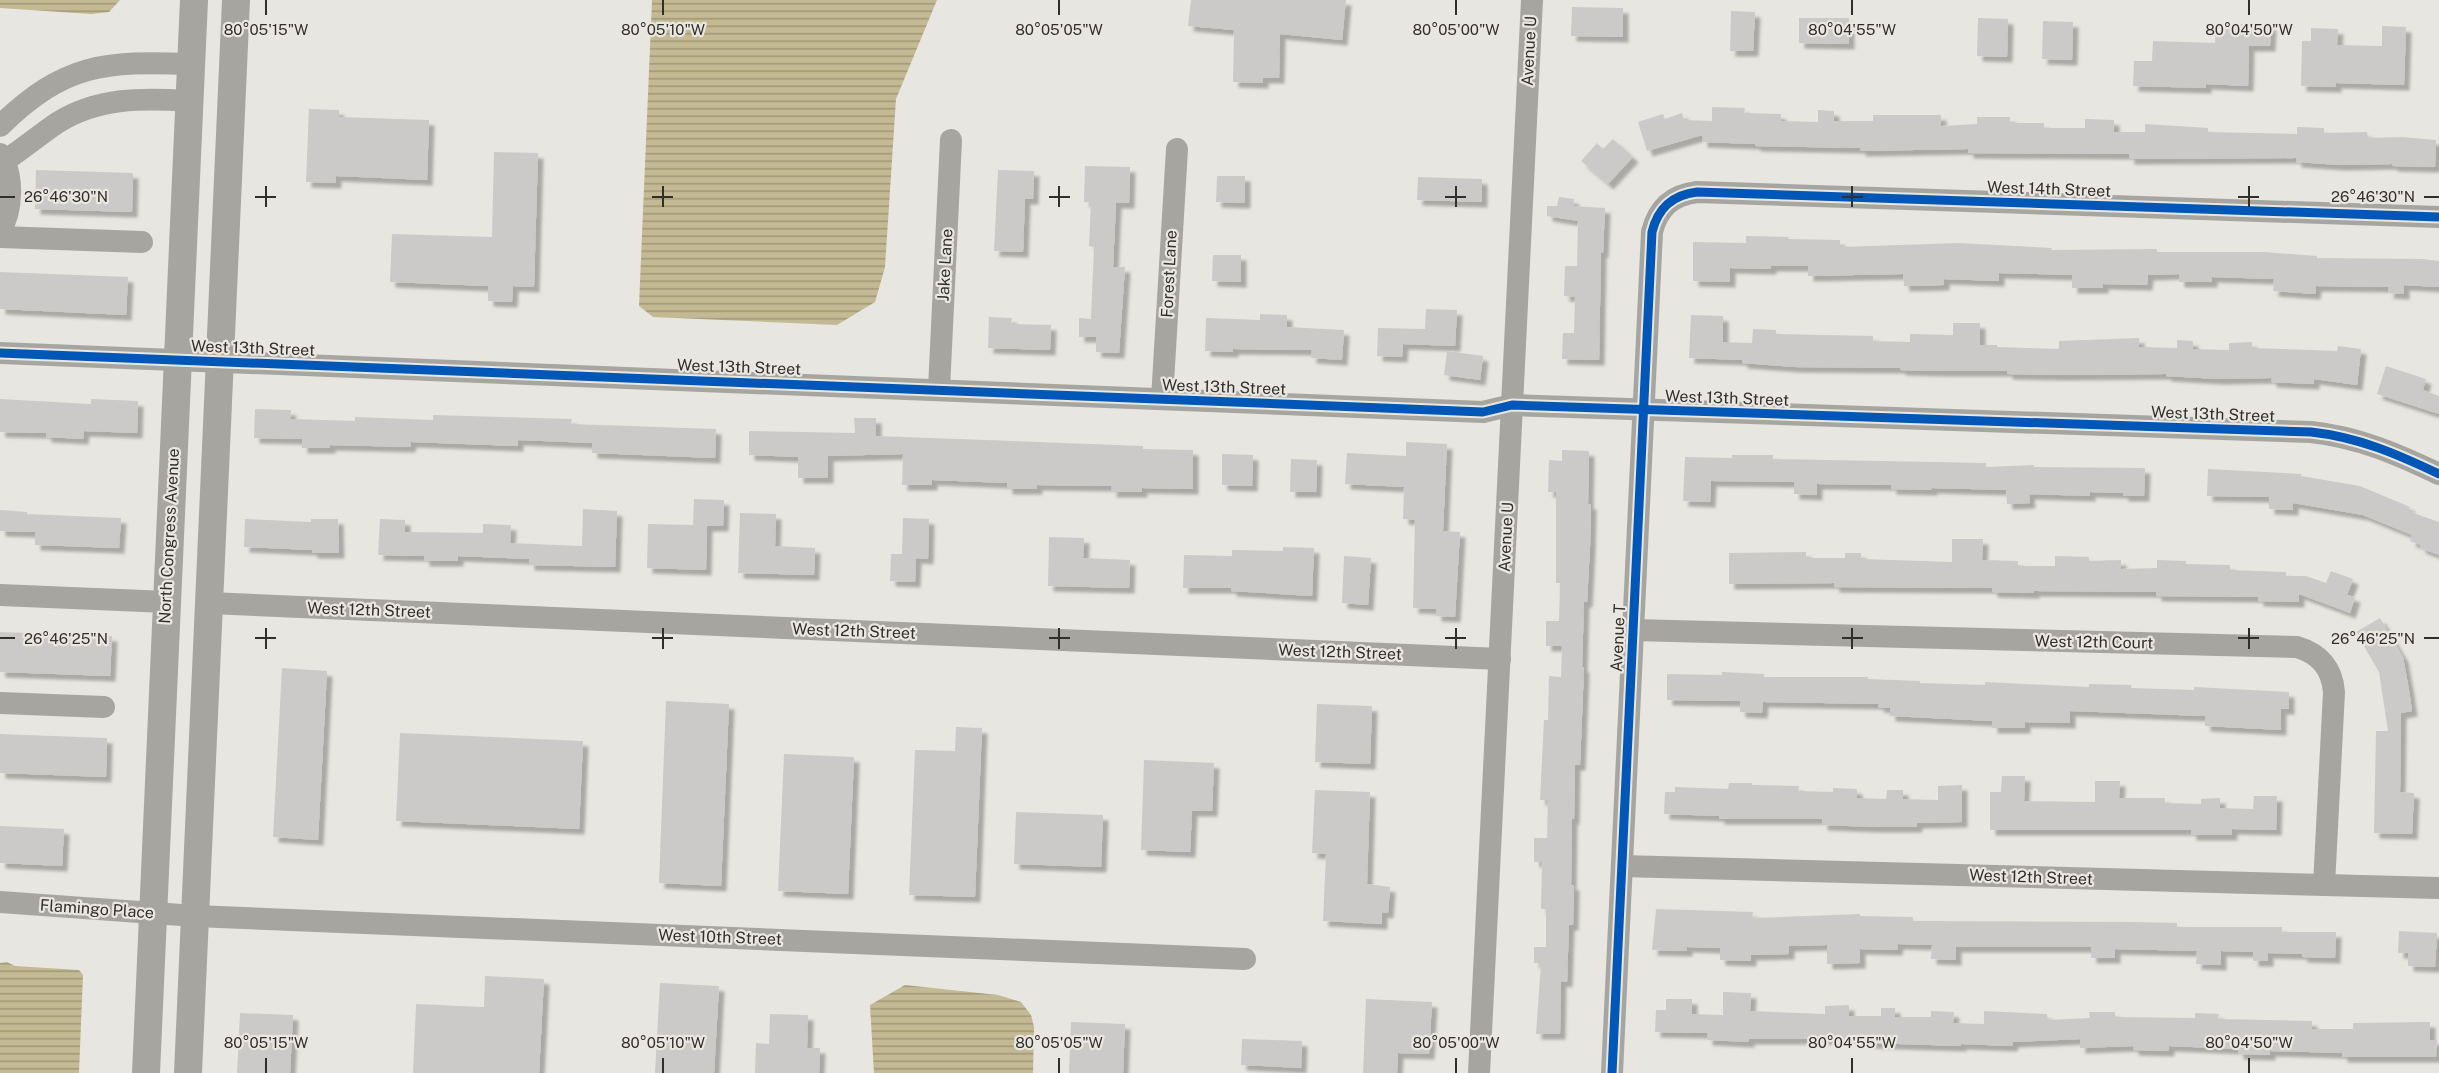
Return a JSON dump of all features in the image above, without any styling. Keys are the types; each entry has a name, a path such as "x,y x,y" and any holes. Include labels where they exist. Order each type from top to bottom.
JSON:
{"street":[{"name":"North Congress Avenue","path":"146,1073 194,0"},
{"path":"188,1073 236,0"},
{"name":"Avenue U","path":"1479,1073 1532,0"},
{"path":"0,126 40,92 104,64 132,62 190,64"},
{"path":"70,77 87,109"},
{"path":"0,231 8,208 10,182 2,159 60,122 87,109 120,100 147,98 189,101"},
{"name":"Jake Lane","path":"939,389 951,140"},
{"name":"Forest Lane","path":"1162,399 1177,149"},
{"name":"West 14th Street","path":"1663,206 1683,193 1697,192 2439,218"},
{"name":"Avenue T","path":"1612,1073 1652,232 1655,218 1663,206"},
{"path":"0,237 142,242"},
{"name":"West 13th Street","path":"0,353 1483,412 1512,405 2311,432 2361,441 2394,452 2439,474"},
{"path":"0,595 167,602"},
{"name":"West 12th Street","path":"208,603 1500,659"},
{"name":"West 12th Court","path":"1633,630 2297,647 2310,651 2321,659 2333,678 2334,692 2324,885"},
{"path":"0,703 104,707"},
{"name":"West 12th Street","path":"1622,866 2439,888"},
{"name":"Flamingo Place","path":"0,902 195,915"},
{"name":"West 10th Street","path":"195,915 1245,959"}],"shaded area":[{"path":"0,0 120,0 109,12 91,14 0,8"},
{"path":"652,0 937,0 896,99 885,267 875,302 837,325 653,317 639,306"},
{"path":"7,962 15,966 79,970 83,975 79,1073 0,1073 0,963"},
{"path":"905,985 998,995 1021,1002 1031,1015 1034,1027 1033,1073 874,1073 870,1005"}],"building":[{"path":"1191,0 1346,0 1342,40 1280,34 1279,78 1263,78 1263,83 1233,82 1234,30 1188,26"},
{"path":"1572,7 1623,8 1623,37 1571,36"},
{"path":"1731,11 1755,12 1753,51 1730,51"},
{"path":"1799,18 1849,18 1849,44 1799,43"},
{"path":"1978,18 2008,19 2007,57 1977,56"},
{"path":"2043,21 2073,22 2072,60 2042,59"},
{"path":"2216,23 2271,25 2270,46 2249,46 2248,86 2206,84 2206,88 2133,86 2134,61 2152,61 2153,41 2215,43"},
{"path":"2382,26 2406,27 2404,85 2336,83 2336,87 2301,86 2302,41 2311,41 2311,28 2338,29 2337,45 2382,46"},
{"path":"1712,107 1745,108 1744,113 1781,114 1781,121 1818,122 1818,110 1834,111 1834,121 1873,121 1873,115 1941,115 1941,126 1977,124 1977,117 2010,117 2010,123 2044,123 2044,128 2085,128 2085,119 2114,120 2114,132 2145,132 2145,124 2208,128 2208,132 2297,134 2297,127 2324,128 2324,133 2367,132 2368,138 2402,137 2436,140 2435,167 2392,166 2392,164 2340,165 2296,162 2296,158 2129,159 2129,154 1968,153 1968,149 1860,151 1861,148 1755,146 1755,144 1702,142 1702,135 1647,151 1638,122 1663,114 1665,119 1682,113 1684,120 1712,121"},
{"path":"309,109 339,110 339,117 429,120 427,180 336,176 336,183 306,182"},
{"path":"1613,139 1633,157 1608,184 1581,161 1597,143 1603,149"},
{"path":"494,152 538,153 534,287 513,286 512,302 488,301 488,286 390,282 392,234 492,237"},
{"path":"1085,166 1130,167 1129,203 1116,203 1113,267 1125,267 1119,353 1096,352 1096,337 1079,337 1079,318 1091,319 1094,247 1089,246 1091,202 1084,202"},
{"path":"36,170 133,173 132,212 35,209"},
{"path":"998,170 1034,171 1033,199 1025,199 1023,252 994,251"},
{"path":"1217,176 1245,176 1245,203 1216,202"},
{"path":"1418,177 1482,179 1482,202 1417,200"},
{"path":"1559,197 1574,199 1573,206 1605,208 1603,253 1601,252 1599,360 1562,359 1563,333 1574,333 1575,297 1564,296 1565,266 1577,266 1578,221 1547,216 1547,206 1557,206"},
{"path":"1746,236 1840,240 1840,247 1958,243 2052,248 2051,250 2157,249 2157,252 2264,252 2317,256 2317,258 2423,259 2439,261 2439,287 2404,285 2404,294 2388,293 2389,287 2316,286 2315,294 2273,291 2274,279 2212,277 2212,282 2179,282 2179,274 2148,275 2147,285 2103,284 2103,288 2072,288 2072,275 1999,273 1999,281 1944,279 1944,285 1904,286 1903,274 1808,276 1808,266 1771,266 1771,269 1730,268 1730,282 1693,281 1693,242 1746,243"},
{"path":"1213,255 1241,255 1241,282 1212,281"},
{"path":"0,272 128,277 126,315 0,309"},
{"path":"1426,309 1457,310 1455,346 1403,344 1402,357 1377,356 1378,328 1425,329"},
{"path":"1260,314 1287,315 1287,327 1344,330 1342,360 1311,358 1312,350 1205,351 1206,318 1260,320"},
{"path":"1691,315 1723,316 1723,342 1752,343 1753,329 1776,330 1776,334 1873,336 1873,341 1910,342 1910,334 1953,335 1953,323 1980,323 1980,345 1997,345 1997,347 2059,349 2059,341 2139,338 2139,347 2177,348 2177,340 2193,341 2193,349 2229,350 2229,343 2252,342 2252,348 2337,351 2338,346 2361,349 2357,385 2314,379 2314,384 2271,382 2271,378 2218,379 2166,376 2166,374 2007,374 2007,371 1795,367 1742,363 1742,360 1689,358"},
{"path":"989,317 1012,318 1011,324 1051,325 1050,350 988,348"},
{"path":"1447,351 1483,356 1480,380 1444,375"},
{"path":"2386,366 2426,379 2423,390 2439,396 2439,414 2377,394"},
{"path":"0,399 91,404 91,399 138,401 137,433 84,431 83,439 46,437 46,433 0,432"},
{"path":"255,409 291,410 290,419 355,421 355,417 433,420 433,415 572,419 571,424 716,429 715,458 592,453 592,443 518,440 518,446 411,442 410,447 330,445 330,448 302,448 302,439 254,438"},
{"path":"854,418 876,418 876,436 1193,450 1193,489 1142,488 1142,492 1111,492 1112,486 1037,485 1037,489 1007,489 1007,483 932,480 932,485 902,485 903,454 828,456 828,478 798,478 798,457 749,455 749,431 855,433"},
{"path":"1406,442 1447,444 1443,531 1460,532 1455,617 1436,616 1436,609 1413,608 1415,520 1403,519 1404,487 1345,484 1347,453 1406,456"},
{"path":"1562,450 1589,451 1590,547 1587,602 1584,602 1580,765 1575,765 1574,819 1572,819 1573,925 1569,925 1567,982 1561,981 1560,1034 1536,1034 1541,963 1534,963 1534,947 1546,947 1546,909 1541,909 1542,862 1534,862 1534,838 1547,838 1548,800 1540,800 1544,720 1548,720 1549,676 1561,677 1562,646 1546,646 1546,621 1559,621 1560,583 1556,583 1556,492 1548,492 1549,460 1562,461"},
{"path":"1222,454 1253,455 1252,486 1222,485"},
{"path":"1732,455 1773,455 1773,459 1986,463 1986,467 2034,465 2034,467 2145,468 2144,496 2090,492 2090,496 2029,494 2030,503 2007,504 2006,490 1891,489 1891,485 1817,484 1817,495 1794,494 1794,482 1711,481 1710,502 1683,501 1685,457 1732,458"},
{"path":"1291,459 1317,460 1316,492 1290,492"},
{"path":"2208,469 2301,474 2301,476 2360,486 2410,507 2408,511 2439,522 2439,555 2420,548 2421,545 2410,541 2412,535 2363,515 2293,503 2293,510 2269,509 2269,497 2207,496"},
{"path":"694,499 724,500 723,526 707,526 706,570 647,568 648,524 693,525"},
{"path":"583,509 617,511 615,567 529,565 529,559 458,556 458,561 424,561 424,556 378,555 380,519 405,520 405,532 483,533 483,524 511,525 510,543 582,546"},
{"path":"0,510 27,512 27,514 121,518 119,548 35,545 35,532 0,531"},
{"path":"740,513 776,514 775,546 815,548 814,575 738,573"},
{"path":"903,518 929,519 928,559 916,558 915,582 890,581 891,554 902,554"},
{"path":"245,519 311,522 311,519 338,519 339,553 244,547"},
{"path":"1049,537 1084,538 1083,558 1130,560 1129,588 1048,586"},
{"path":"1952,539 1983,539 1982,560 2018,561 2018,566 2055,566 2055,556 2089,557 2089,561 2121,560 2121,569 2157,568 2157,560 2186,561 2186,564 2230,565 2230,570 2286,572 2286,576 2306,576 2326,583 2331,571 2353,579 2347,595 2355,597 2350,613 2299,594 2299,602 2258,601 2258,597 2156,596 2156,592 2034,591 2034,593 1992,592 1992,588 1834,587 1834,583 1729,584 1729,553 1806,552 1806,558 1845,558 1845,553 1861,553 1861,559 1952,562"},
{"path":"1283,547 1314,548 1312,596 1231,591 1231,588 1183,588 1184,555 1232,556 1232,550 1283,551"},
{"path":"1344,556 1371,558 1368,605 1342,603"},
{"path":"2380,618 2403,657 2409,690 2412,711 2401,713 2400,792 2414,793 2412,834 2374,833 2376,731 2388,731 2379,672 2356,632"},
{"path":"0,632 112,636 110,676 0,672"},
{"path":"282,668 327,671 318,840 273,837"},
{"path":"1722,672 1764,674 1764,677 1868,677 1868,679 1920,681 1920,683 1985,685 1985,682 2089,687 2089,684 2131,685 2131,688 2194,690 2194,687 2289,692 2289,709 2281,709 2281,730 2205,726 2205,716 2070,711 2070,723 2025,722 2025,728 1992,728 1992,721 1890,716 1890,708 1878,707 1879,704 1763,702 1762,713 1740,712 1740,701 1667,700 1667,674 1722,675"},
{"path":"666,701 729,704 721,886 659,883"},
{"path":"1317,704 1372,706 1370,764 1315,762"},
{"path":"956,727 982,728 975,897 909,895 915,750 955,751"},
{"path":"400,733 583,741 579,829 396,821"},
{"path":"0,734 107,738 106,777 0,773"},
{"path":"784,754 854,757 848,894 778,891"},
{"path":"1144,760 1214,763 1212,811 1192,811 1190,852 1141,850"},
{"path":"2002,776 2025,776 2024,801 2095,802 2095,781 2120,781 2119,798 2165,798 2165,803 2201,804 2201,799 2220,798 2220,808 2253,809 2254,796 2277,796 2276,830 2232,829 2232,835 2191,835 2191,830 1990,830 1990,792 2001,792"},
{"path":"1729,783 1799,786 1798,791 1833,792 1833,788 1857,789 1857,798 1886,799 1887,790 1903,790 1903,799 1938,800 1938,786 1962,785 1962,822 1917,823 1917,827 1874,827 1822,825 1822,819 1719,819 1719,816 1664,814 1665,792 1675,792 1675,787 1728,789"},
{"path":"1315,790 1370,792 1367,884 1390,887 1388,913 1382,912 1382,924 1323,921 1326,854 1312,853"},
{"path":"1016,812 1103,815 1101,867 1014,864"},
{"path":"0,826 64,829 62,866 0,863"},
{"path":"1656,909 1753,912 1752,918 1860,914 1860,916 1913,917 1913,921 2135,922 2177,923 2177,927 2282,927 2282,932 2336,932 2335,958 2268,953 2268,961 2253,961 2253,952 2221,951 2221,965 2196,964 2197,951 2115,949 2115,958 2091,958 2091,947 1956,947 1956,960 1931,959 1932,945 1898,944 1897,950 1860,949 1860,963 1827,964 1827,945 1789,946 1789,954 1751,955 1751,961 1720,960 1720,948 1687,947 1687,951 1652,950"},
{"path":"2399,931 2437,933 2435,967 2408,966 2408,953 2398,953"},
{"path":"485,976 544,979 539,1073 413,1073 416,1004 484,1007"},
{"path":"660,983 719,986 714,1073 655,1073"},
{"path":"1723,992 1751,993 1750,1011 1825,1014 1825,1006 1849,1005 1849,1016 1881,1016 1881,1008 1895,1008 1895,1017 1931,1017 1931,1011 1954,1012 1953,1023 1984,1024 1984,1011 2047,1014 2048,1020 2090,1018 2089,1012 2115,1012 2115,1017 2195,1018 2195,1013 2219,1014 2218,1019 2312,1021 2312,1029 2353,1029 2353,1023 2430,1022 2430,1040 2437,1040 2436,1057 2342,1057 2342,1053 2270,1051 2270,1055 2238,1054 2238,1049 2169,1046 2169,1051 2133,1050 2133,1046 2080,1048 2080,1039 2013,1042 2012,1046 1868,1043 1868,1039 1749,1039 1749,1042 1707,1040 1707,1033 1655,1032 1656,1010 1666,1010 1666,999 1692,999 1692,1014 1723,1015"},
{"path":"1366,999 1432,1002 1429,1054 1398,1053 1397,1073 1363,1073"},
{"path":"240,1013 293,1015 290,1073 237,1073"},
{"path":"770,1014 808,1015 807,1048 820,1048 819,1073 755,1073 756,1043 769,1044"},
{"path":"1071,1022 1125,1024 1123,1073 1069,1073"},
{"path":"1242,1039 1302,1041 1301,1068 1241,1065"}],"cycle path":[{"path":"1612,1073 1652,232 1658,216 1667,204 1680,196 1697,192 2439,217"},
{"path":"0,353 1483,412 1512,405 2311,432 2328,434 2377,447 2439,474"}]}
